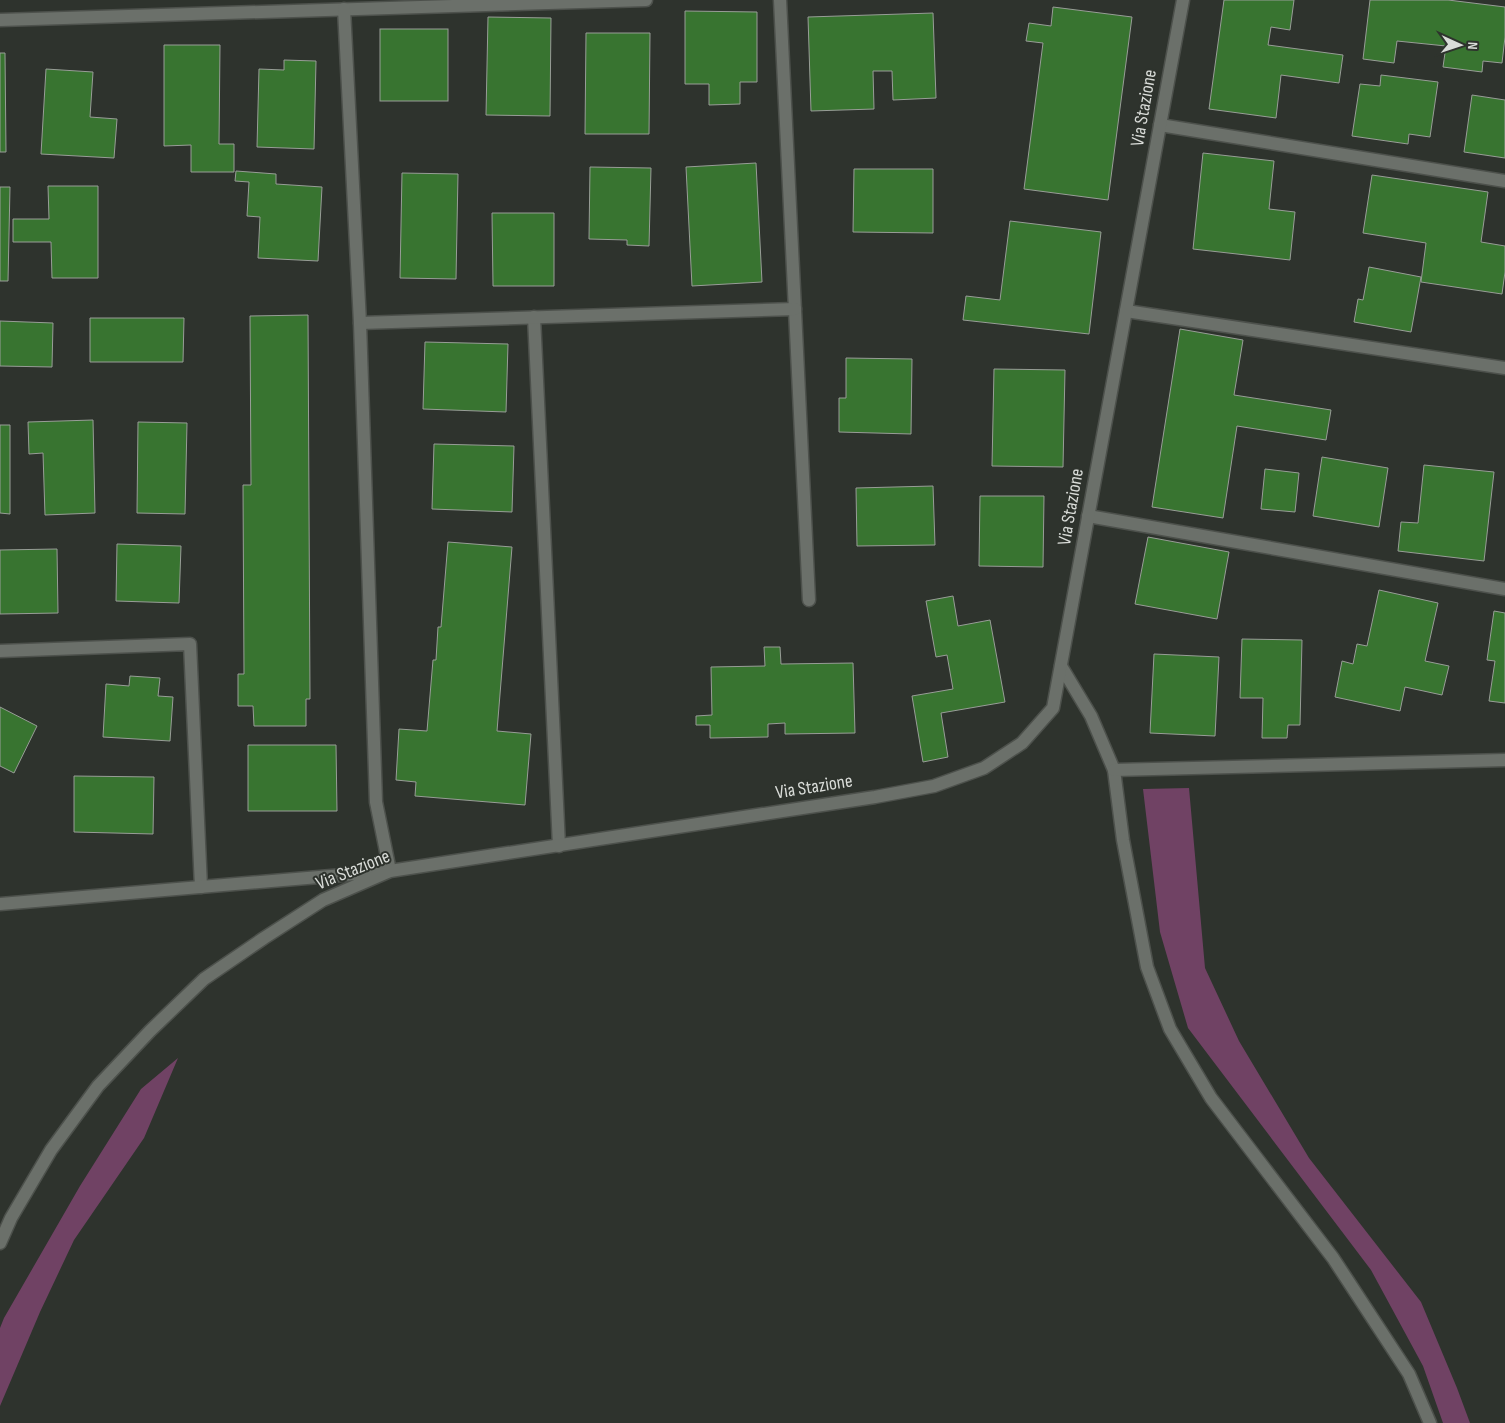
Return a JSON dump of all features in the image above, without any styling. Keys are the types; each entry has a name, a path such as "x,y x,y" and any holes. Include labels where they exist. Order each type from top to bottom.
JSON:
{"street":[{"path":"0,20 646,0"},
{"path":"780,0 809,600"},
{"name":"Via Stazione","path":"0,1243 11,1218 51,1150 98,1086 150,1031 204,979 323,900 390,872 934,786 984,768 1022,743 1053,708 1183,0"},
{"path":"0,904 390,872 376,802 360,324 344,9"},
{"path":"1160,125 1505,181"},
{"path":"360,324 795,309"},
{"path":"1126,311 1505,368"},
{"path":"534,317 559,846"},
{"path":"1088,516 1505,589"},
{"path":"0,651 190,644 201,887"},
{"path":"1060,666 1091,716 1114,770 1123,840 1146,967 1170,1029 1211,1098 1333,1258 1409,1374 1430,1423"},
{"path":"1114,770 1505,760"}],"shaded area":[{"path":"1189,788 1205,968 1239,1041 1309,1158 1421,1302 1470,1423 1443,1423 1423,1366 1371,1270 1188,1028 1160,932 1143,789"},
{"path":"178,1058 144,1138 74,1240 40,1312 0,1406 0,1328 4,1318 80,1186 141,1089"}],"building":[{"path":"1224,0 1294,0 1290,30 1271,27 1268,45 1343,55 1339,83 1281,75 1276,118 1209,109"},
{"path":"1370,0 1448,0 1505,7 1505,37 1502,63 1483,61 1482,72 1443,67 1446,46 1397,41 1394,63 1363,59"},
{"path":"1053,7 1132,17 1108,200 1024,189 1043,43 1026,41 1029,23 1051,26"},
{"path":"685,11 757,12 757,82 740,82 740,104 709,105 709,84 685,84"},
{"path":"933,13 936,98 893,100 892,71 873,71 874,109 811,111 808,17"},
{"path":"488,17 551,18 550,116 486,115"},
{"path":"380,29 448,29 448,101 380,101"},
{"path":"586,33 650,33 649,134 585,134"},
{"path":"164,45 220,45 219,144 234,144 234,172 191,172 191,145 164,146"},
{"path":"0,53 5,53 6,152 0,152"},
{"path":"284,60 316,61 314,149 257,147 259,69 284,70"},
{"path":"46,69 93,72 90,117 117,119 114,158 41,154"},
{"path":"1381,75 1438,82 1430,137 1409,134 1408,144 1352,136 1360,84 1380,86"},
{"path":"1472,95 1505,100 1505,158 1464,152"},
{"path":"1203,153 1274,161 1269,209 1295,212 1290,260 1193,249"},
{"path":"756,163 762,282 692,286 686,167"},
{"path":"590,167 651,168 649,246 627,245 627,240 589,239"},
{"path":"854,169 933,169 933,233 853,232"},
{"path":"236,171 276,174 276,184 322,187 318,261 258,258 260,217 247,216 249,182 235,181"},
{"path":"402,173 458,174 456,279 400,278"},
{"path":"1372,175 1488,192 1481,242 1505,246 1505,272 1502,294 1421,282 1426,243 1363,233"},
{"path":"48,186 98,186 98,278 52,278 51,242 13,242 13,219 49,219"},
{"path":"0,187 10,187 8,281 0,281"},
{"path":"492,213 554,213 554,286 493,286"},
{"path":"1010,221 1101,232 1089,334 963,320 966,296 1000,300"},
{"path":"1369,267 1421,277 1411,332 1354,322 1358,299 1363,300"},
{"path":"308,315 310,699 306,699 306,726 254,726 253,706 238,706 238,674 244,674 243,485 251,485 250,316"},
{"path":"90,318 184,318 183,362 90,362"},
{"path":"0,321 53,323 52,367 0,366"},
{"path":"1180,329 1243,340 1234,395 1331,410 1326,440 1237,426 1223,518 1152,507"},
{"path":"425,342 508,344 506,412 423,409"},
{"path":"846,358 912,359 911,434 839,432 839,398 846,398"},
{"path":"994,369 1065,370 1063,467 992,466"},
{"path":"93,420 95,513 45,515 43,453 29,454 28,422"},
{"path":"138,422 187,423 185,514 137,513"},
{"path":"0,425 10,425 10,514 0,513"},
{"path":"434,444 514,446 512,512 432,509"},
{"path":"1322,457 1388,468 1379,527 1313,516"},
{"path":"1424,465 1494,472 1484,561 1398,551 1401,522 1418,523"},
{"path":"1265,469 1299,473 1295,512 1261,509"},
{"path":"933,486 935,545 857,546 856,488"},
{"path":"980,496 1044,496 1043,567 979,566"},
{"path":"1148,537 1229,552 1217,619 1135,604"},
{"path":"448,542 512,547 497,731 531,734 525,805 415,796 416,782 396,780 399,729 427,731 433,660 436,660 438,627 441,627"},
{"path":"117,544 181,546 179,603 116,601"},
{"path":"57,549 58,613 0,614 0,550"},
{"path":"1379,590 1438,603 1425,661 1449,666 1442,695 1405,687 1400,711 1335,697 1342,661 1353,664 1357,644 1367,646"},
{"path":"953,596 958,626 990,620 1005,702 941,713 948,757 923,762 912,696 953,689 947,655 936,657 926,601"},
{"path":"1494,611 1505,613 1505,703 1489,701 1495,661 1487,660"},
{"path":"1242,639 1302,640 1300,725 1288,725 1287,738 1262,738 1263,698 1240,698"},
{"path":"764,647 780,647 781,664 853,663 855,733 785,734 785,723 768,724 768,737 710,738 710,725 696,725 696,716 712,715 711,667 765,666"},
{"path":"1154,654 1219,657 1215,736 1150,733"},
{"path":"130,676 160,678 158,696 173,697 170,741 103,737 106,684 129,686"},
{"path":"0,707 37,726 14,773 0,766"},
{"path":"248,745 336,745 337,811 248,811"},
{"path":"74,776 154,777 153,834 74,832"}]}
